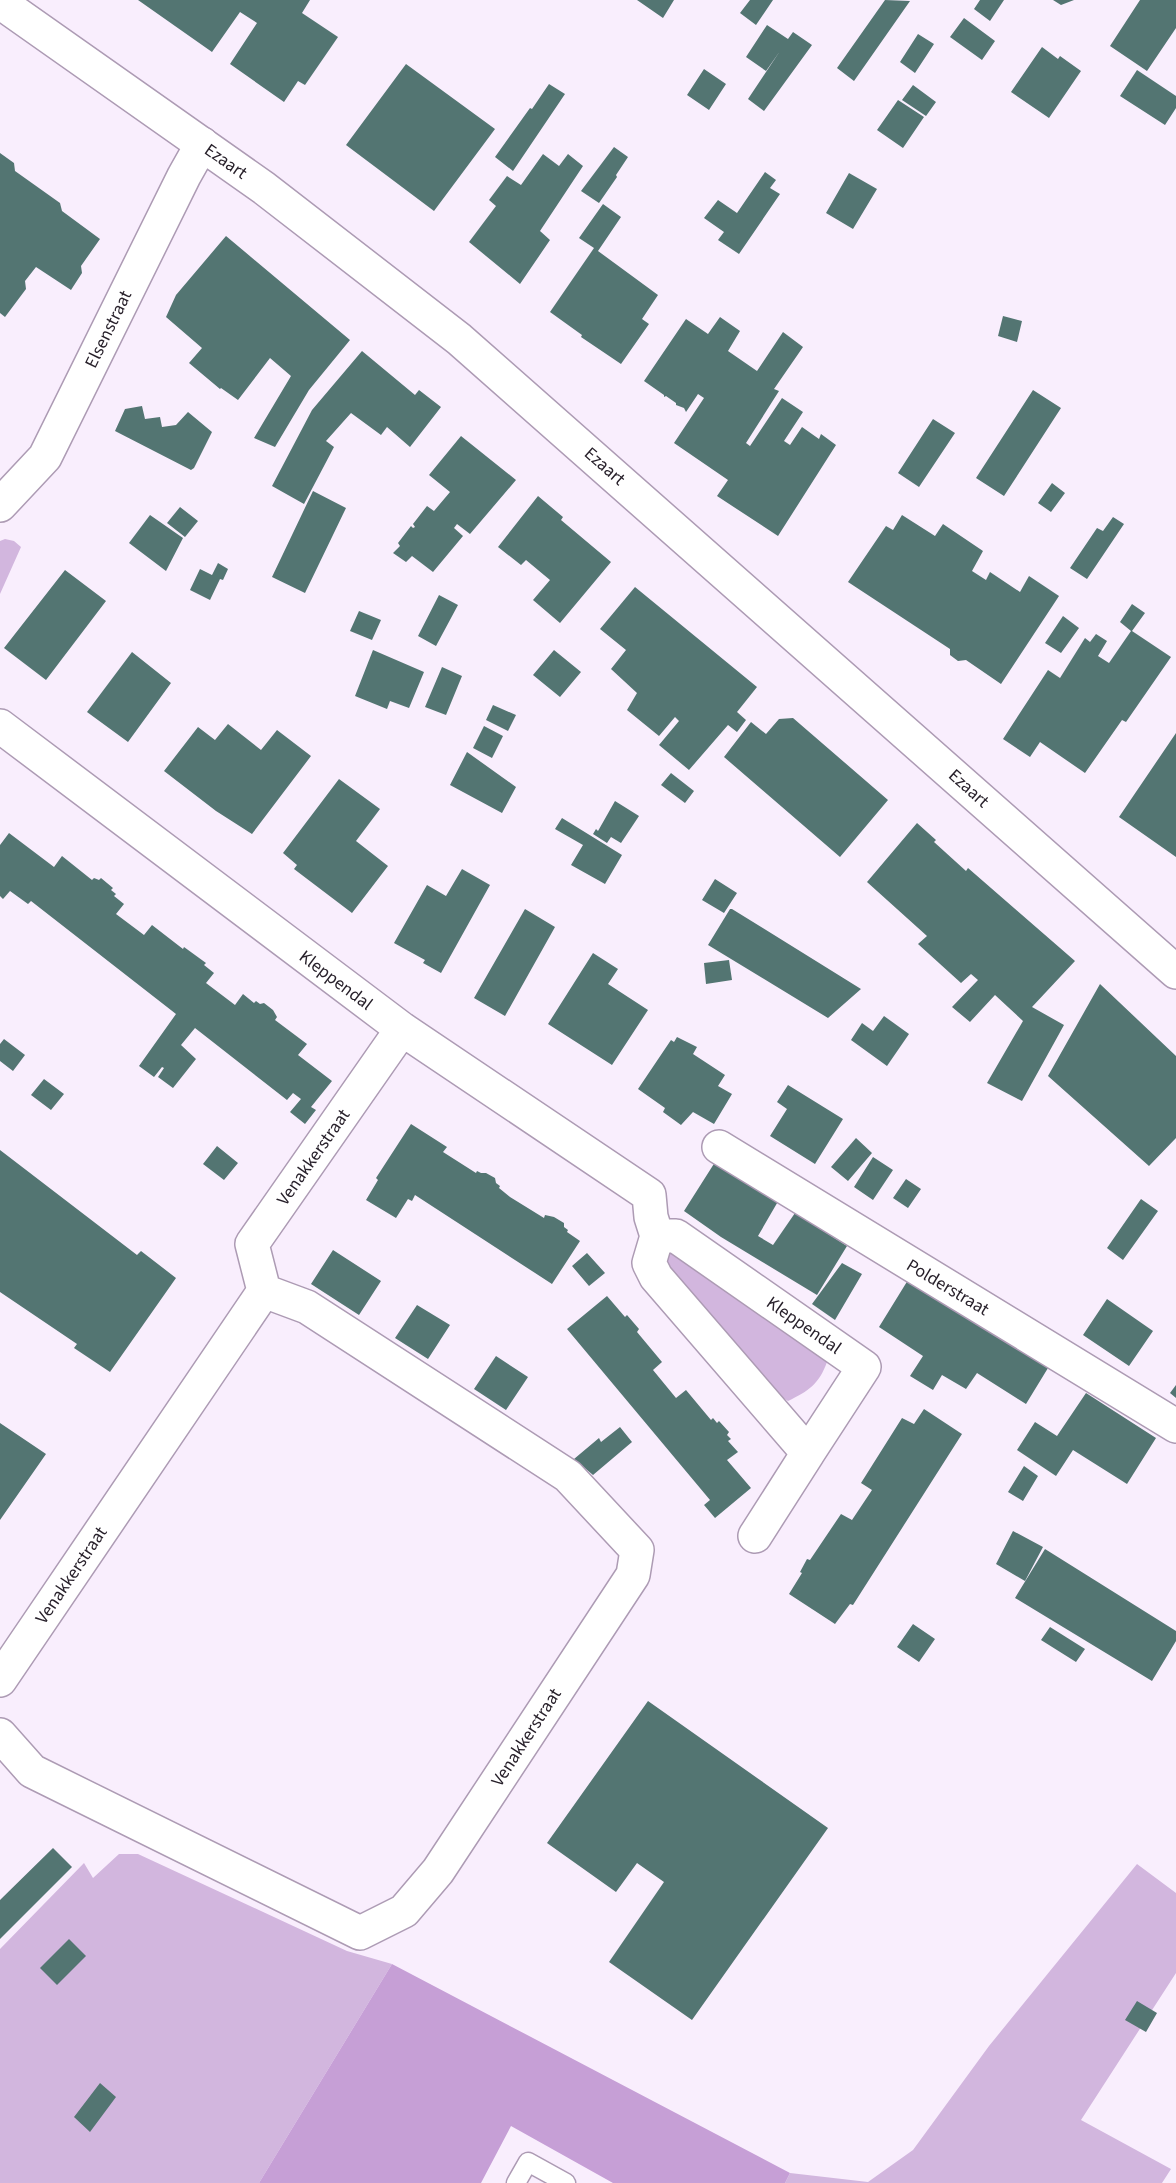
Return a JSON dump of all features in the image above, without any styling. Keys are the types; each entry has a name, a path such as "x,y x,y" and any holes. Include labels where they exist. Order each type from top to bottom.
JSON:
{"street":[{"name":"Ezaart","path":"0,2 264,188 459,339 1176,972"},
{"name":"Elsenstraat","path":"0,505 45,457 202,144"},
{"name":"Kleppendal","path":"0,726 402,1029 649,1195 651,1217 657,1236 650,1263 656,1277 808,1453"},
{"name":"Venakkerstraat","path":"0,1680 264,1291 252,1244 402,1029"},
{"name":"Polderstraat","path":"719,1147 1176,1426"},
{"name":"Kleppendal","path":"657,1236 676,1236 864,1367 756,1536"},
{"name":"Venakkerstraat","path":"0,1735 32,1771 360,1933 404,1911 438,1871 633,1575 637,1550 568,1476 307,1307 264,1291"}],"lane":[{"path":"516,2183 528,2162 566,2183"}],"shaded area":[{"path":"5,539 14,541 21,547 0,594 0,541"},
{"path":"669,1253 686,1257 820,1349 827,1362 817,1381 802,1394 788,1401 769,1389 664,1263"},
{"path":"119,1854 138,1854 347,1951 392,1964 259,2183 0,2183 0,1949 84,1863 93,1878"},
{"path":"1137,1864 1176,1893 1176,1973 1081,2120 1171,2169 1162,2183 785,2183 790,2173 868,2182 913,2150 989,2046"},
{"path":"392,1964 790,2173 785,2183 613,2183 511,2126 481,2183 259,2183"}],"building":[{"path":"138,0 310,0 302,13 338,37 305,85 298,81 284,102 230,64 257,23 240,12 212,52"},
{"path":"637,0 674,0 663,18"},
{"path":"750,0 773,0 756,25 740,13"},
{"path":"885,0 910,1 854,81 837,68"},
{"path":"980,0 1004,0 990,21 974,9"},
{"path":"1053,0 1074,0 1061,5"},
{"path":"1140,0 1176,0 1176,28 1147,71 1110,46"},
{"path":"964,18 995,41 982,60 950,37"},
{"path":"767,25 788,39 793,32 812,45 764,111 748,99 780,51 766,71 746,57"},
{"path":"918,34 934,44 915,73 900,62"},
{"path":"1042,47 1058,59 1060,56 1081,71 1049,118 1011,92"},
{"path":"406,64 495,129 434,211 346,145"},
{"path":"704,69 726,84 709,110 687,95"},
{"path":"1137,70 1176,96 1176,108 1165,125 1120,96"},
{"path":"549,84 565,94 513,171 495,157"},
{"path":"913,85 936,102 926,116 902,100"},
{"path":"898,100 924,117 903,148 877,130"},
{"path":"614,147 628,157 599,203 581,191"},
{"path":"0,153 14,163 15,171 60,203 62,211 100,239 81,266 82,273 71,290 36,267 25,281 26,289 5,317 0,313"},
{"path":"543,154 559,166 568,154 583,166 540,231 550,240 520,284 469,242 496,206 489,200 507,176 521,185"},
{"path":"765,172 776,180 770,188 780,194 739,254 718,240 724,232 704,218 718,200 737,213"},
{"path":"849,173 877,189 853,229 826,213"},
{"path":"603,204 621,217 598,251 658,295 642,319 649,324 621,364 581,337 582,335 550,312 594,248 579,238"},
{"path":"226,236 350,340 309,390 275,447 254,438 291,376 270,358 238,400 220,389 189,363 202,348 166,317 176,295"},
{"path":"1003,316 1022,321 1017,342 998,336"},
{"path":"720,317 740,331 728,351 757,371 783,332 803,347 774,389 779,391 746,443 750,446 782,398 803,412 784,441 790,445 802,427 819,439 821,434 836,445 778,536 717,496 728,480 674,443 704,398 698,394 686,412 684,408 676,405 666,396 664,397 644,381 686,319 708,334"},
{"path":"362,351 415,395 419,390 441,407 410,447 387,427 381,435 351,413 326,441 334,447 304,504 272,486 312,410"},
{"path":"1033,390 1061,408 1004,496 976,478"},
{"path":"142,406 145,419 160,417 162,427 176,425 188,412 212,432 194,468 191,470 115,431 125,409"},
{"path":"933,419 955,433 919,487 898,473"},
{"path":"461,436 516,480 470,534 457,524 454,528 463,536 433,572 412,556 406,562 393,553 400,546 398,543 411,526 415,527 413,524 427,506 434,511 450,492 429,475"},
{"path":"1052,483 1065,493 1051,512 1038,503"},
{"path":"313,491 346,508 305,593 272,577"},
{"path":"538,496 563,517 561,520 611,562 560,623 533,600 550,580 526,560 521,565 498,547"},
{"path":"180,507 198,521 185,537 167,523"},
{"path":"150,515 183,538 166,571 129,543"},
{"path":"902,515 935,536 943,524 983,551 972,571 986,580 990,572 1020,592 1029,576 1059,596 1001,684 966,660 958,661 950,655 950,649 848,582 886,526 893,530"},
{"path":"1113,517 1124,524 1087,579 1070,568 1097,528 1103,531"},
{"path":"218,563 228,569 223,580 220,579 210,600 190,590 200,569 212,575"},
{"path":"65,570 106,601 46,680 4,648"},
{"path":"635,587 757,687 737,712 746,720 737,732 728,725 689,770 659,745 679,721 675,717 659,736 627,710 637,693 611,669 626,650 600,629"},
{"path":"439,595 458,605 436,646 418,636"},
{"path":"1132,604 1145,613 1132,631 1171,657 1126,722 1122,720 1085,773 1040,742 1030,757 1003,739 1048,670 1060,678 1085,638 1090,642 1096,634 1107,641 1098,656 1109,663 1131,631 1120,622"},
{"path":"359,611 381,620 372,640 350,631"},
{"path":"1063,616 1079,628 1061,653 1045,643"},
{"path":"373,650 424,672 409,708 390,701 387,709 355,696"},
{"path":"554,650 581,672 560,697 533,675"},
{"path":"132,652 171,683 128,742 87,712"},
{"path":"442,667 462,676 446,715 425,707"},
{"path":"493,705 516,715 508,731 486,720"},
{"path":"793,718 888,800 840,857 724,757 751,722 766,734 779,719"},
{"path":"228,724 261,750 277,730 311,756 252,834 216,811 164,771 198,727 215,740"},
{"path":"484,726 503,736 492,758 473,748"},
{"path":"1176,733 1176,857 1119,817"},
{"path":"467,752 516,787 502,813 450,785"},
{"path":"671,773 694,791 685,803 661,785"},
{"path":"339,779 380,809 356,841 388,866 352,913 294,869 297,865 283,853"},
{"path":"615,801 639,816 621,843 611,837 607,843 593,834 596,829 598,831"},
{"path":"562,818 622,855 605,884 571,865 583,845 555,829"},
{"path":"917,823 966,871 968,868 1075,961 1032,1007 1064,1025 1022,1101 987,1083 1023,1021 995,995 970,1022 952,1007 978,980 971,974 961,983 918,944 927,936 867,882"},
{"path":"9,833 54,867 62,856 92,880 101,878 113,888 111,890 116,894 114,896 124,904 116,914 144,935 152,925 206,963 204,965 214,973 206,983 235,1005 243,994 254,1003 256,1001 260,1004 264,1003 273,1010 277,1017 275,1020 307,1044 298,1055 332,1081 311,1107 316,1110 305,1124 290,1112 301,1099 293,1093 287,1100 195,1028 181,1045 196,1059 173,1088 158,1077 164,1068 162,1067 154,1077 139,1066 176,1014 31,901 28,904 10,891 3,899 0,896 0,845"},
{"path":"462,869 490,885 441,973 423,963 425,960 394,943 427,885 446,896"},
{"path":"715,879 737,893 724,913 702,900"},
{"path":"525,909 555,927 505,1016 474,998"},
{"path":"730,909 861,989 828,1018 708,945"},
{"path":"593,953 618,969 608,984 648,1010 612,1065 548,1024"},
{"path":"729,960 732,980 706,984 704,963"},
{"path":"1100,984 1176,1056 1176,1138 1149,1166 1048,1076"},
{"path":"884,1016 909,1034 887,1066 851,1040 862,1023 873,1031"},
{"path":"677,1037 697,1047 693,1054 725,1075 718,1086 732,1094 714,1124 693,1112 681,1125 663,1112 665,1108 638,1089 671,1040 674,1042"},
{"path":"4,1039 25,1055 13,1071 0,1061 0,1044"},
{"path":"44,1079 64,1094 51,1110 31,1095"},
{"path":"788,1085 843,1119 815,1164 770,1136 787,1109 777,1102"},
{"path":"411,1124 447,1147 443,1152 476,1173 477,1171 486,1173 495,1178 499,1188 510,1197 544,1218 545,1215 554,1217 564,1223 567,1232 580,1241 552,1284 415,1195 412,1201 408,1199 396,1218 366,1200 378,1180 376,1178"},
{"path":"856,1138 872,1153 848,1181 831,1167"},
{"path":"217,1146 238,1163 224,1180 203,1164"},
{"path":"0,1150 137,1255 141,1251 176,1278 110,1372 74,1348 77,1344 0,1292"},
{"path":"873,1157 893,1170 873,1200 854,1187"},
{"path":"717,1159 780,1198 758,1236 773,1245 795,1213 847,1246 817,1295 721,1237 684,1211"},
{"path":"906,1179 921,1189 908,1208 893,1198"},
{"path":"1141,1199 1158,1211 1123,1260 1107,1248"},
{"path":"333,1250 381,1281 359,1315 311,1284"},
{"path":"587,1253 605,1273 589,1286 572,1266"},
{"path":"842,1263 862,1274 835,1320 812,1304"},
{"path":"908,1280 1048,1368 1026,1404 977,1373 966,1389 942,1375 933,1390 910,1376 923,1356 879,1327"},
{"path":"607,1296 639,1329 637,1332 662,1362 653,1370 676,1398 686,1390 711,1420 713,1418 717,1423 719,1421 729,1432 727,1435 731,1439 728,1441 738,1452 727,1460 751,1488 715,1518 704,1505 710,1500 567,1329"},
{"path":"1107,1299 1153,1331 1129,1366 1083,1335"},
{"path":"417,1305 450,1325 428,1359 395,1338"},
{"path":"496,1356 528,1377 506,1410 474,1389"},
{"path":"1176,1385 1176,1398 1170,1393"},
{"path":"1086,1393 1156,1438 1127,1484 1073,1450 1056,1476 1017,1450 1035,1422 1057,1436"},
{"path":"924,1409 962,1434 853,1605 850,1604 835,1624 789,1594 802,1573 800,1572 807,1559 810,1560 841,1514 852,1520 872,1490 861,1483 902,1418 914,1424"},
{"path":"0,1423 46,1454 0,1520"},
{"path":"620,1427 632,1442 593,1475 574,1459 599,1438 601,1442"},
{"path":"1024,1466 1038,1476 1023,1501 1008,1492"},
{"path":"1013,1531 1043,1547 1025,1581 996,1564"},
{"path":"1045,1549 1176,1631 1176,1641 1152,1681 1015,1598"},
{"path":"913,1624 935,1639 919,1662 897,1647"},
{"path":"1050,1627 1085,1649 1076,1662 1041,1640"},
{"path":"648,1701 828,1828 692,2020 609,1962 664,1882 637,1863 616,1892 547,1843"},
{"path":"53,1848 72,1867 0,1939 0,1900"},
{"path":"69,1939 86,1956 57,1985 40,1968"},
{"path":"1137,2001 1157,2013 1146,2032 1125,2020"},
{"path":"100,2083 116,2097 90,2132 74,2117"}]}
